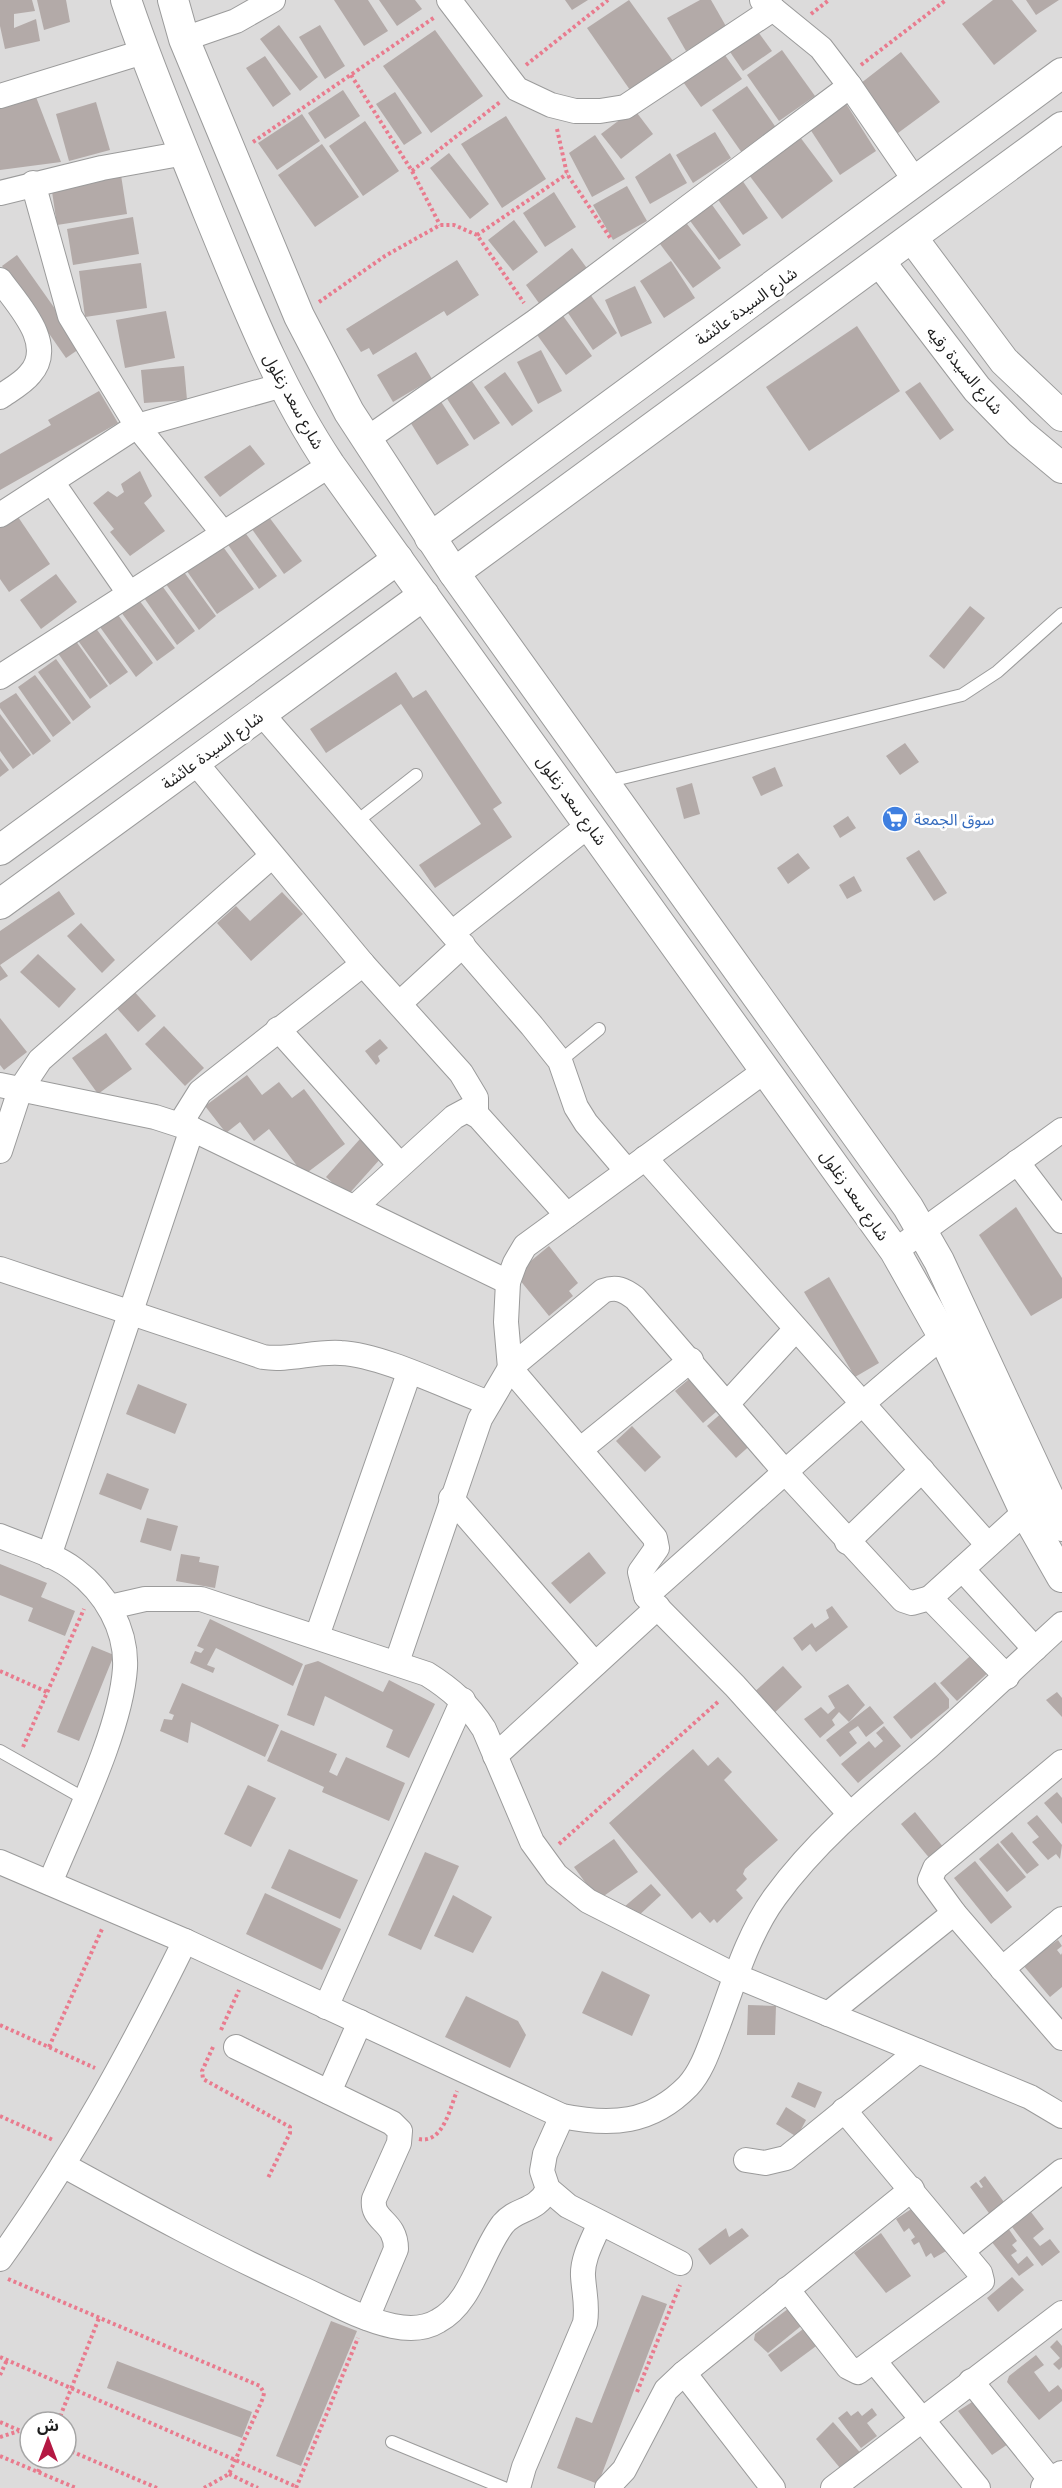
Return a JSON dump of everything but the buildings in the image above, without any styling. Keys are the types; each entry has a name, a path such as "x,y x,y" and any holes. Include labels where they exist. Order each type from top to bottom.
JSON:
{"street":[{"name":"شارع سعد زغلول","path":"126,0 143,52 258,334 283,385 330,465 895,1251 943,1336 1025,1512 1062,1577"},
{"name":"شارع سعد زغلول","path":"173,0 184,39 232,156 299,315 330,378 454,573 923,1231 1062,1526"},
{"path":"184,39 236,21 273,0"},
{"path":"460,5 513,84 551,105 575,111 600,111 625,107 768,4 821,48 916,182"},
{"path":"0,96 143,52"},
{"name":"شارع السيدة عائشة","path":"430,538 916,182 1062,72"},
{"path":"367,439 536,321 624,256 847,82"},
{"path":"454,573 1062,128"},
{"path":"0,193 33,183 185,153"},
{"path":"33,183 70,316 137,426 223,533"},
{"path":"913,238 1004,361 1062,416"},
{"name":"شارع السيدة رقيه","path":"880,262 976,389 1020,433 1062,468"},
{"path":"0,280 33,328 40,352 35,369 29,377 0,397"},
{"path":"772,287 797,322"},
{"path":"258,334 299,315"},
{"path":"0,515 137,426 283,385"},
{"path":"0,677 330,465"},
{"path":"52,482 129,592"},
{"path":"41,874 7,845 398,559"},
{"name":"شارع السيدة عائشة","path":"0,904 424,595"},
{"path":"334,605 363,640"},
{"path":"498,697 528,677"},
{"path":"262,714 560,1061 576,1107 796,1329 988,1545"},
{"path":"195,762 363,964 470,1084 476,1098 476,1113"},
{"path":"400,1003 457,939 589,825"},
{"path":"0,1150 10,1088 272,856"},
{"path":"50,1556 129,1313 186,1126 200,1092 363,964"},
{"path":"278,1029 400,1165"},
{"path":"766,1070 525,1246 508,1282 506,1322 510,1368 655,1538 657,1548 640,1572 652,1601 735,1686 850,1814"},
{"path":"10,1088 155,1117 186,1126 508,1282"},
{"path":"355,1207 459,1113 467,1110 476,1113 567,1215"},
{"path":"895,1251 1062,1130"},
{"path":"1017,1162 1062,1221"},
{"path":"0,1269 263,1357 290,1358 341,1353 366,1357 489,1403"},
{"path":"397,1662 471,1439 489,1403 510,1368 603,1291 611,1288 622,1289 635,1298 847,1542 903,1600 912,1603 930,1598 1025,1512"},
{"path":"728,1403 796,1329"},
{"path":"495,1756 595,1664 652,1601 861,1402 943,1336"},
{"path":"581,1449 691,1360"},
{"path":"317,1636 410,1373"},
{"path":"847,1542 922,1470"},
{"path":"451,1498 595,1664"},
{"path":"0,1536 74,1568 94,1586 110,1607 121,1636 125,1666 120,1697 85,1799 50,1883"},
{"path":"963,1569 1035,1649"},
{"path":"930,1598 1007,1677"},
{"path":"110,1607 145,1599 201,1599 397,1662 426,1674 451,1689 463,1700 484,1729 532,1842 556,1875 588,1901 736,1976 1059,2109"},
{"path":"0,1862 185,1941 562,2116 596,2123 631,2120 663,2107 689,2085 706,2055 754,1934 775,1898 801,1865 850,1814 1007,1677 1062,1624"},
{"path":"326,2007 463,1700"},
{"path":"1062,1762 932,1872 931,1884 954,1914 1062,2038"},
{"path":"828,2014 954,1914"},
{"path":"1002,1969 1062,1919"},
{"path":"0,2259 68,2157 115,2078 185,1941"},
{"path":"329,2092 360,2022"},
{"path":"236,2047 392,2123 401,2135 373,2207 376,2214 391,2226 396,2237 396,2249 367,2318"},
{"path":"746,2160 765,2163 786,2158 918,2050"},
{"path":"787,2289 851,2369 861,2372 981,2283 982,2277 962,2251 844,2110"},
{"path":"562,2116 545,2154 542,2172 548,2189 568,2206 680,2262"},
{"path":"68,2157 232,2256 367,2318 410,2328 438,2321 460,2300 503,2224 518,2213 536,2206 548,2189"},
{"path":"962,2251 1062,2171"},
{"path":"607,2488 624,2470 666,2390 912,2189"},
{"path":"518,2488 524,2467 585,2323 587,2311 583,2274 585,2261 600,2223"},
{"path":"833,2488 1062,2313"},
{"path":"875,2362 978,2488"},
{"path":"684,2373 771,2487"},
{"path":"971,2381 1054,2482"}],"lane":[{"path":"602,783 962,696 997,672 1062,614"},
{"path":"356,822 416,775"},
{"path":"560,1061 598,1029"},
{"path":"0,1751 85,1799"},
{"path":"392,2442 504,2488"}],"path":[{"path":"412,171 608,0"},
{"path":"847,82 946,0"},
{"path":"232,156 351,75 460,5"},
{"path":"351,75 412,171 440,225"},
{"path":"551,105 567,174 600,226 624,256"},
{"path":"477,235 567,174"},
{"path":"299,315 385,256 440,225 454,225 477,235 536,321"},
{"path":"17,1761 94,1586"},
{"path":"0,1671 47,1692"},
{"path":"543,1859 735,1686"},
{"path":"50,2047 111,1909"},
{"path":"248,1970 202,2077 205,2082 290,2127 290,2133 268,2178"},
{"path":"0,2025 115,2078"},
{"path":"401,2135 425,2140 439,2132 465,2071"},
{"path":"0,2116 68,2157"},
{"path":"634,2402 685,2272 685,2266 680,2262"},
{"path":"0,2275 260,2386 263,2398 229,2474 204,2488"},
{"path":"63,2410 99,2318"},
{"path":"0,2357 237,2459 296,2487 367,2318"},
{"path":"0,2375 7,2360"},
{"path":"0,2422 18,2430"},
{"path":"0,2437 18,2432"},
{"path":"78,2455 157,2488"},
{"path":"0,2456 39,2472 64,2486 76,2488"},
{"path":"229,2474 258,2488"}],"shaded area":[{"path":"0,0 1062,0 1062,2488 0,2488"}],"place":[{"name":"سوق الجمعة","path":"895,819"}]}
